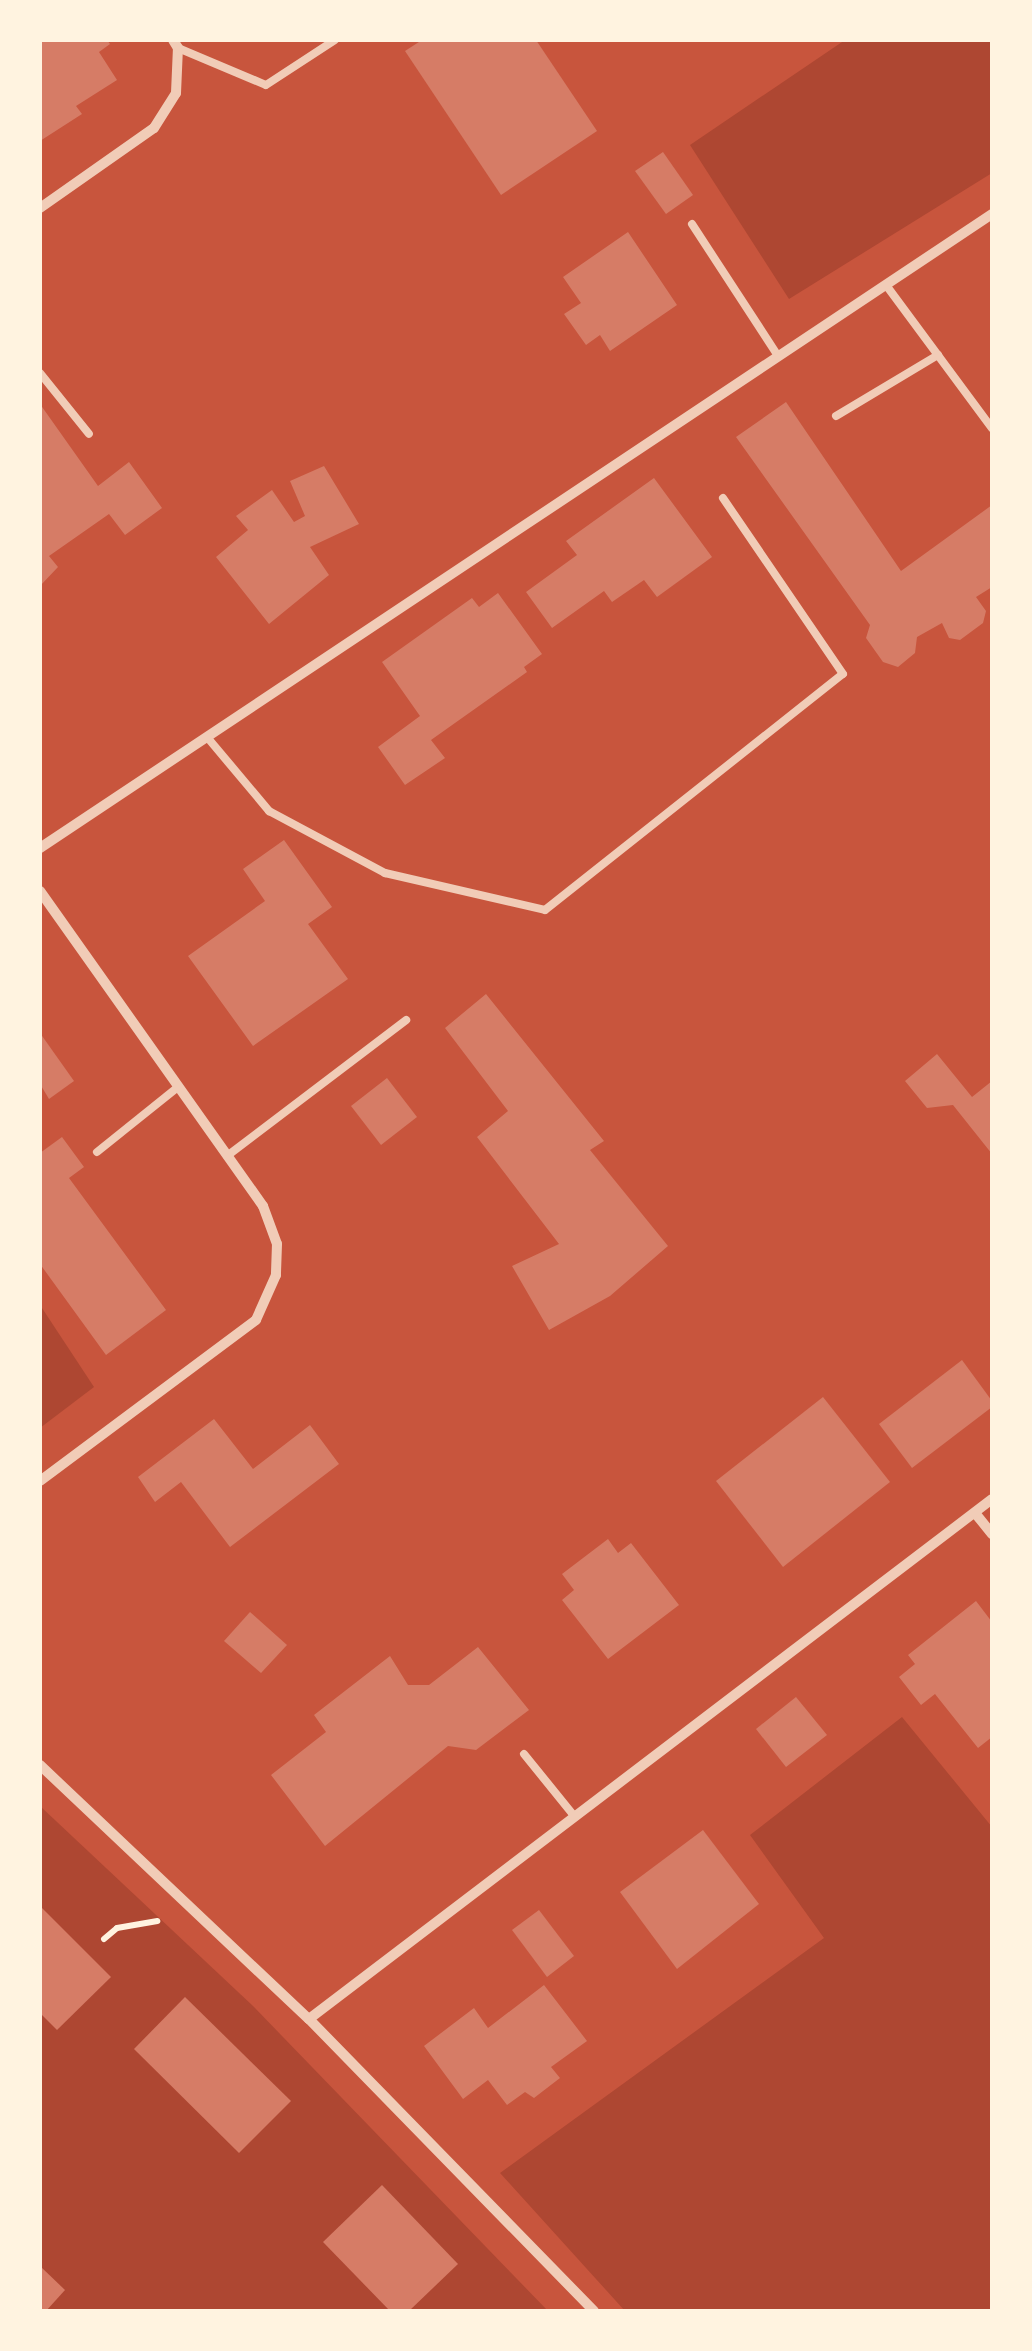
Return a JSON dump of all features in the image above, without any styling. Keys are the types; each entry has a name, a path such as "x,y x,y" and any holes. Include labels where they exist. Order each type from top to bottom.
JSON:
{"street":[{"path":"40,208 154,128 176,93 176,44"},
{"path":"40,848 992,214"},
{"path":"40,891 263,1206 277,1244 276,1275 256,1320 40,1481"},
{"path":"309,2018 992,1499"},
{"path":"975,1513 992,1534"},
{"path":"40,1765 309,2018 594,2311"}],"lane":[{"path":"176,44 266,84 334,40"},
{"path":"692,224 778,356"},
{"path":"886,285 992,428"},
{"path":"836,416 938,355"},
{"path":"40,373 89,434"},
{"path":"207,737 269,811 385,873 545,910 843,674 724,498"},
{"path":"226,1156 406,1020"},
{"path":"97,1152 178,1087"},
{"path":"524,1754 575,1817"}],"path":[{"path":"104,1940 117,1928 198,1913"}],"shaded area":[{"path":"845,40 992,40 992,173 789,299 690,145"},
{"path":"40,1305 94,1387 40,1428"},
{"path":"902,1717 992,1827 992,2311 625,2311 500,2173 824,1938 750,1835"},
{"path":"40,1806 253,2006 548,2311 40,2311"}],"building":[{"path":"40,40 107,40 110,44 99,52 117,80 76,106 82,114 40,141"},
{"path":"422,40 536,40 597,131 501,195 405,51"},
{"path":"663,152 693,195 666,214 635,171"},
{"path":"628,232 677,305 610,351 600,335 586,345 564,314 581,303 563,277"},
{"path":"786,402 901,571 992,505 992,587 976,597 986,611 983,623 960,640 949,638 942,623 917,637 915,653 898,667 883,662 866,638 870,625 736,437"},
{"path":"40,404 98,486 129,462 162,508 125,535 109,514 49,556 58,567 40,586"},
{"path":"324,466 359,524 310,547 329,575 269,624 216,557 248,530 236,516 272,490 294,522 305,516 290,481"},
{"path":"654,478 712,557 657,597 644,580 612,602 604,591 552,628 526,592 577,555 566,541"},
{"path":"498,593 542,654 524,667 527,672 431,740 445,758 405,785 378,747 420,716 382,662 472,598 479,607"},
{"path":"284,840 332,907 308,924 348,979 253,1046 188,956 265,901 243,869"},
{"path":"486,994 604,1141 590,1150 668,1246 610,1296 549,1330 512,1266 559,1244 477,1137 508,1111 445,1028"},
{"path":"40,1033 74,1081 49,1099 40,1084"},
{"path":"937,1054 972,1097 992,1081 992,1154 953,1105 927,1108 905,1081"},
{"path":"387,1078 417,1117 381,1145 351,1106"},
{"path":"62,1137 84,1167 69,1178 166,1310 106,1355 40,1264 40,1153"},
{"path":"962,1360 992,1401 992,1407 912,1468 879,1424"},
{"path":"823,1397 890,1482 783,1567 716,1481"},
{"path":"214,1419 253,1469 310,1425 339,1464 230,1547 181,1482 155,1502 138,1477"},
{"path":"608,1539 618,1553 631,1543 679,1605 608,1659 562,1600 574,1590 562,1574"},
{"path":"976,1601 992,1622 992,1737 978,1748 935,1694 921,1705 899,1677 915,1664 908,1655"},
{"path":"250,1612 287,1645 261,1673 224,1641"},
{"path":"478,1647 529,1710 476,1750 448,1746 325,1846 271,1775 326,1732 314,1715 390,1656 408,1685 429,1685"},
{"path":"796,1697 827,1735 786,1767 756,1729"},
{"path":"703,1830 759,1904 677,1969 620,1892"},
{"path":"40,1906 111,1977 57,2030 40,2013"},
{"path":"539,1910 574,1956 547,1977 512,1930"},
{"path":"544,1985 587,2041 551,2067 560,2078 534,2098 525,2092 507,2105 488,2080 463,2099 424,2046 474,2008 488,2028"},
{"path":"185,1997 291,2101 239,2153 134,2049"},
{"path":"382,2185 458,2264 409,2311 390,2311 323,2242"},
{"path":"40,2266 65,2290 46,2311 40,2311"}]}
